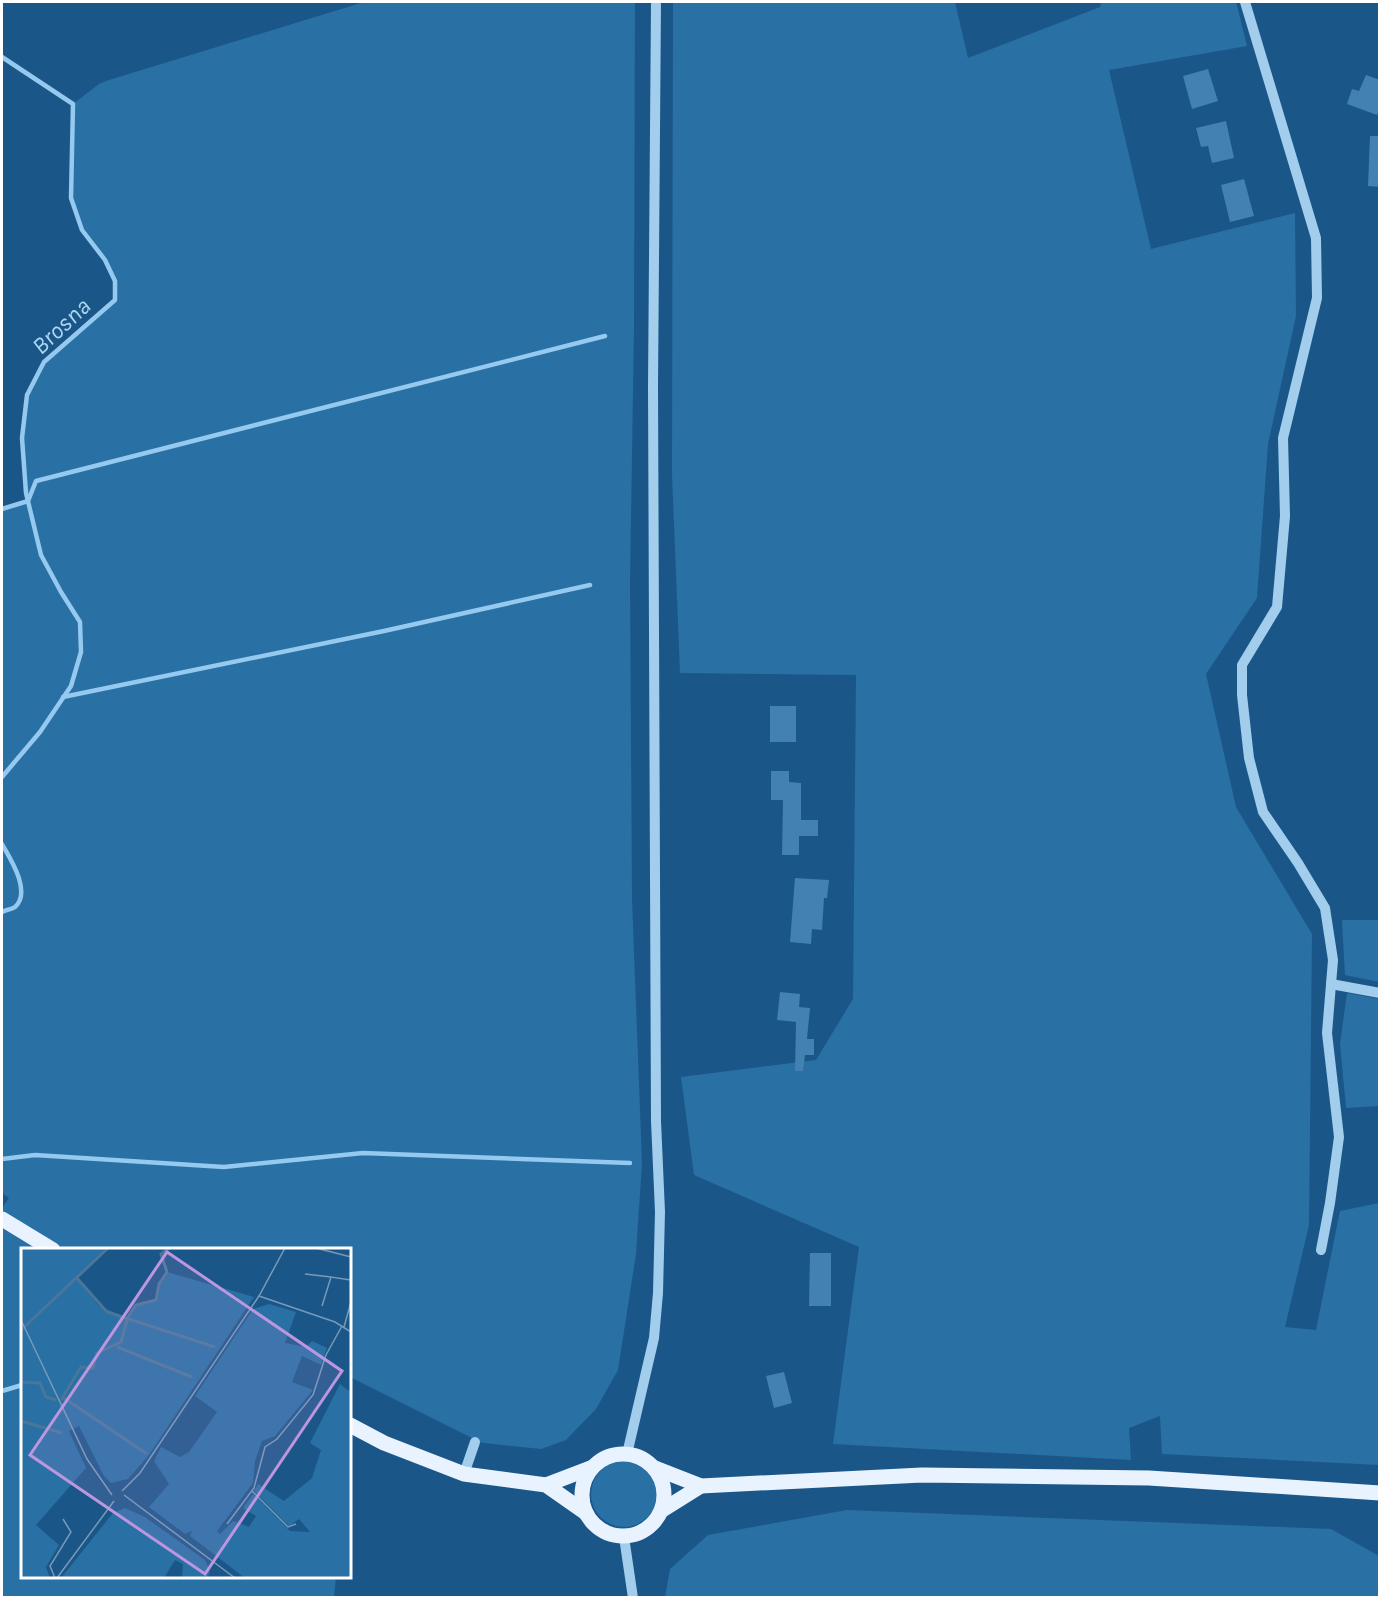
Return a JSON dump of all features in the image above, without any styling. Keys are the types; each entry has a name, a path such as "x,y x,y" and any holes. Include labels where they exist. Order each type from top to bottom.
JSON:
{"main road":[{"path":"2,1219 50,1248"},
{"path":"351,1426 384,1443 464,1474 546,1485 586,1513"},
{"path":"701,1486 662,1511 646,1529 636,1535 624,1537 612,1535 592,1523 582,1502 582,1489 593,1467 603,1459 627,1454 638,1456 655,1468 701,1486 922,1475 1149,1478 1380,1493"},
{"path":"546,1485 593,1467"},
{"path":"655,1468 664,1487 662,1511"}],"street":[{"path":"627,1454 654,1338 658,1293 660,1212 656,1121 653,386 656,2"},
{"path":"1245,2 1316,238 1317,298 1283,438 1285,516 1277,607 1242,665 1242,695 1249,758 1263,812 1325,908 1333,960 1327,1033 1339,1137 1321,1250"},
{"path":"1331,984 1380,993"},
{"path":"464,1474 475,1442"},
{"path":"624,1537 633,1598"}],"shaded area":[{"path":"364,2 635,2 634,329 630,581 632,899 642,1163 636,1254 618,1370 596,1409 566,1440 541,1449 475,1442 470,1437 351,1378 351,1248 21,1248 21,1578 336,1578 334,1597 2,1598 2,1208 9,1198 2,1193 2,509 28,501 22,438 27,395 44,362 115,300 115,281 105,260 82,230 71,198 73,104 99,84"},
{"path":"673,2 955,2 968,58 1100,7 1101,2 1236,2 1247,46 1109,70 1151,249 1295,213 1296,316 1268,444 1257,598 1206,674 1236,807 1312,934 1309,1225 1285,1327 1316,1330 1340,1211 1379,1203 1379,1465 1162,1454 1160,1416 1129,1428 1131,1460 833,1444 859,1247 694,1175 681,1077 816,1060 853,999 856,675 680,673 672,474"},
{"path":"1342,920 1379,920 1379,982 1345,975"},
{"path":"1347,993 1379,999 1379,1106 1346,1108 1340,1044"},
{"path":"624,1461 637,1464 647,1471 654,1481 657,1494 654,1507 647,1517 637,1524 624,1527 611,1524 601,1517 594,1507 591,1494 594,1481 601,1471 611,1464"},
{"path":"847,1510 1331,1529 1379,1556 1379,1597 665,1597 670,1569 708,1535"}],"building":[{"path":"1208,69 1218,101 1192,109 1183,76"},
{"path":"1366,75 1380,80 1380,107 1377,115 1347,104 1352,89 1359,91"},
{"path":"1226,121 1234,158 1212,163 1208,146 1201,147 1196,128"},
{"path":"1370,136 1380,136 1380,187 1368,186"},
{"path":"1244,179 1254,216 1230,222 1221,185"},
{"path":"770,706 796,706 796,742 770,742"},
{"path":"771,771 789,771 789,782 801,783 801,820 818,820 818,836 799,836 799,855 782,855 783,800 771,800"},
{"path":"795,878 829,880 827,898 824,898 822,930 812,929 811,944 790,942"},
{"path":"780,992 800,994 799,1007 810,1008 807,1039 814,1039 814,1055 805,1055 803,1071 795,1071 796,1022 777,1020"},
{"path":"810,1253 831,1253 831,1306 809,1306"},
{"path":"784,1372 792,1403 774,1408 766,1376"}],"waterway":[{"name":"Brosna","path":"2,57 73,104 71,198 82,230 105,260 115,281 115,300 44,362 27,395 22,438 26,493 41,555 80,622 81,652 71,686 40,732 2,777"},
{"path":"2,509 28,501 36,481 605,336"},
{"path":"63,697 384,631 590,585"},
{"name":"Brosna","path":"2,844 18,875 21,893 20,901 15,907 2,912"},
{"path":"2,1159 35,1155 224,1167 363,1153 630,1163"},
{"path":"2,1391 21,1385"}]}
